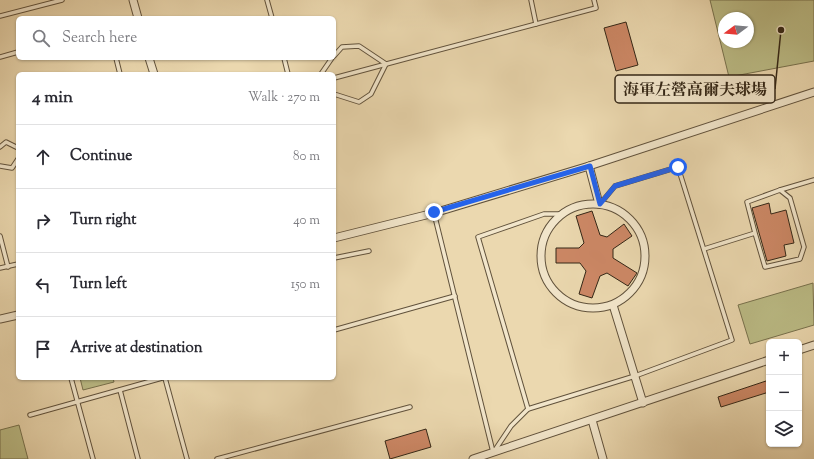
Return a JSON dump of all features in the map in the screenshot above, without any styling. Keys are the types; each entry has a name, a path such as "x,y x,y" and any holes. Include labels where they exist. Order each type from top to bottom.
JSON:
{"street":[{"path":"133,0 137,16"},
{"path":"150,60 154,72"},
{"path":"336,237 434,212 590,166 814,92"},
{"path":"590,166 600,204"},
{"path":"586,204 600,204 619,211 628,217 640,234 644,244 645,255 642,276 630,293 613,305 594,308 576,306 564,300 547,282 541,258 542,246 552,223 561,214 586,204"},
{"path":"613,305 643,403"},
{"path":"0,319 16,315"},
{"path":"802,349 814,345"},
{"path":"473,459 486,457 493,453 766,361"},
{"path":"592,420 603,459"}],"lane":[{"path":"0,16 62,0"},
{"path":"268,0 272,16"},
{"path":"532,0 536,24"},
{"path":"336,77 596,8 594,0"},
{"path":"336,54 342,47 359,46 386,64"},
{"path":"0,57 16,53"},
{"path":"116,60 120,72"},
{"path":"284,60 288,72"},
{"path":"322,72 331,60"},
{"path":"336,95 359,102 371,94 386,64"},
{"path":"0,147 6,142 16,147"},
{"path":"0,166 12,168 16,163"},
{"path":"493,453 510,426 528,409 635,376 732,340 678,167 615,186 600,204"},
{"path":"780,190 790,198 804,248 800,259 765,267 746,202 780,190 814,180"},
{"path":"434,212 493,453"},
{"path":"528,409 478,237 544,214 561,214"},
{"path":"704,249 755,233"},
{"path":"0,236 8,267"},
{"path":"336,258 369,251"},
{"path":"0,268 16,265"},
{"path":"336,329 455,296"},
{"path":"72,380 93,459"},
{"path":"30,415 154,380"},
{"path":"166,380 187,459"},
{"path":"120,390 138,459"},
{"path":"217,459 410,407"}],"green space":[{"path":"710,0 814,0 814,61 729,77 722,48 754,48 754,12 718,12 718,32"},
{"path":"813,283 814,325 750,344 738,305"},
{"path":"80,380 114,380 114,382 83,390"},
{"path":"19,425 28,459 0,459 0,430"}],"building":[{"path":"626,22 638,65 616,71 604,28"},
{"path":"769,203 771,214 786,210 794,243 784,245 786,256 767,261 752,208"},
{"path":"592,211 600,235 607,237 624,224 632,236 613,249 613,258 637,273 628,286 607,273 600,276 592,298 579,294 586,271 580,263 556,263 556,248 579,248 584,243 576,216"},
{"path":"766,381 766,393 721,407 718,397"},
{"path":"426,429 431,447 390,459 385,441"}],"place":[{"name":"海軍左營高爾夫球場","path":"781,30"}],"route":[{"path":"434,212 590,166 600,204 615,186 678,167"}]}
